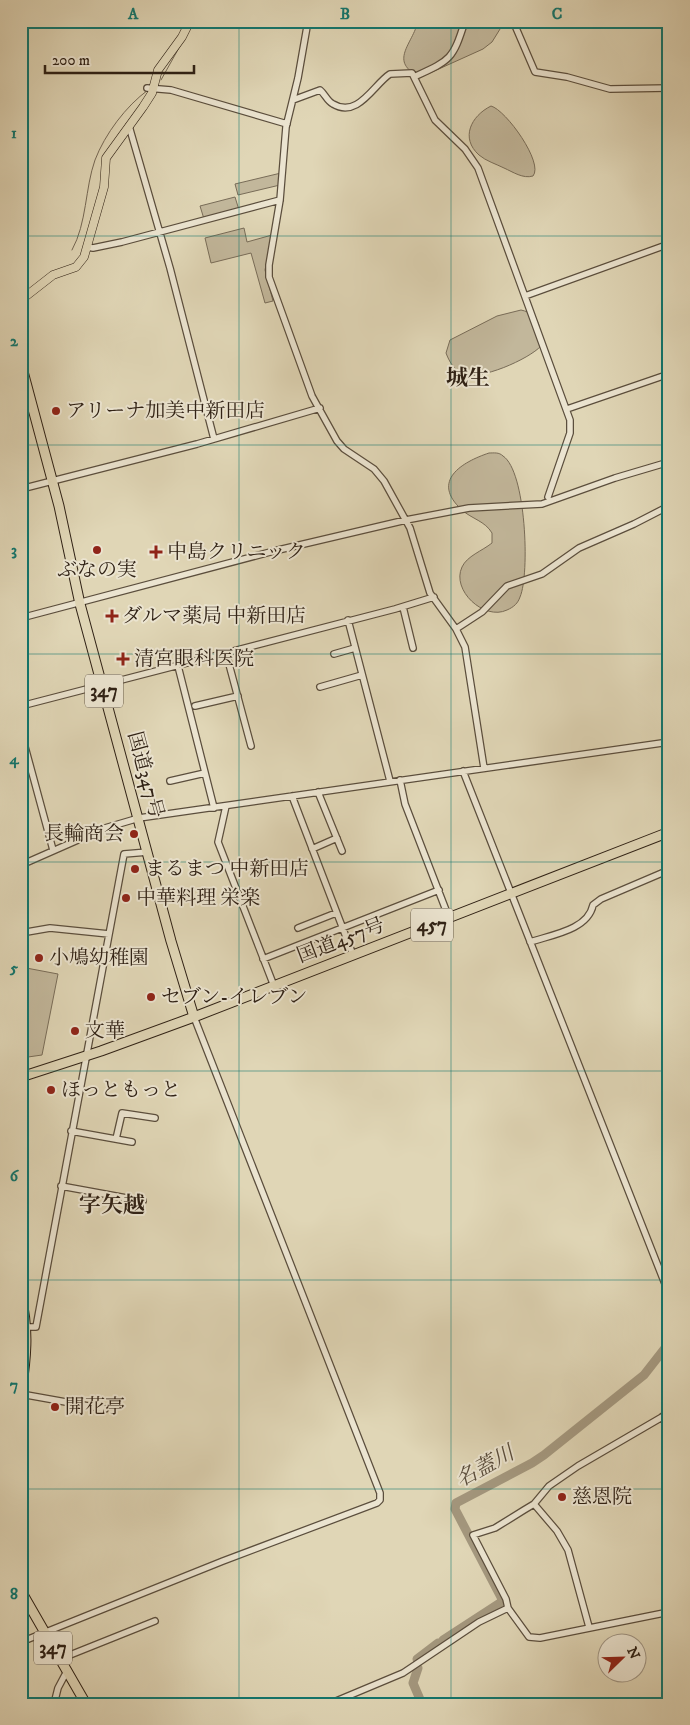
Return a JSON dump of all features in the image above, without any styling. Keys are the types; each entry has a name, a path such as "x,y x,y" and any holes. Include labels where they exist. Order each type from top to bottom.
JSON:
{"highway":[{"name":"国道347号","path":"21,364 52,481 80,604 181,979 194,1017"},
{"name":"国道457号","path":"194,1017 669,832"},
{"name":"457","path":"21,1077 194,1017"},
{"path":"21,1298 26,1327 26,1351 21,1392"},
{"name":"347","path":"21,1592 86,1704"}],"main road":[{"path":"21,300 53,275 76,267 84,257 104,187 106,158 129,126 150,89 158,70 182,37 190,21"}],"street":[{"path":"308,21 287,124 280,200 269,265 269,277 312,396 337,441 379,474 406,520 430,593 456,629 465,647 484,768"},
{"path":"416,76 438,67 446,60 458,46 465,21"},
{"path":"513,21 535,72 567,77 610,89 669,88"},
{"path":"293,100 320,90 333,104 350,106 366,98 390,74 409,72 416,76 435,120 469,154 478,168 567,409 572,428 548,497"},
{"path":"150,89 171,90 287,124"},
{"path":"129,126 214,439"},
{"path":"87,247 94,248 280,200"},
{"path":"525,296 669,244"},
{"path":"567,409 669,374"},
{"path":"21,489 214,439 320,408"},
{"path":"21,618 80,604 274,551 406,520 468,508 542,504 615,478 669,462"},
{"path":"456,629 482,612 508,586 542,574 579,548 634,524 669,506"},
{"path":"21,706 403,607 434,597"},
{"path":"403,607 413,648"},
{"path":"348,620 390,781"},
{"path":"334,654 355,648"},
{"path":"226,653 252,746"},
{"path":"178,666 214,808"},
{"path":"320,687 362,675"},
{"path":"195,706 238,696"},
{"path":"21,732 53,850"},
{"path":"21,865 105,828 139,818 669,742"},
{"path":"464,771 669,1294"},
{"path":"170,781 205,773"},
{"path":"400,780 405,804 449,918"},
{"path":"318,792 342,851"},
{"path":"292,796 353,955"},
{"path":"226,806 218,842 274,986"},
{"path":"312,849 337,838"},
{"path":"26,1327 36,1327 124,854 148,852"},
{"path":"530,942 582,923 592,914 593,905 601,899 669,870"},
{"path":"263,959 439,890"},
{"path":"298,928 336,913"},
{"path":"21,933 50,928 109,934"},
{"path":"21,1642 223,1561 377,1503 380,1500 380,1493 194,1017"},
{"path":"116,1139 122,1113 155,1118"},
{"path":"71,1131 132,1142"},
{"path":"61,1186 143,1201"},
{"path":"21,1392 105,1409"},
{"path":"669,1430 666,1414 549,1486 534,1504 495,1528 472,1535 506,1599 508,1608 529,1637 540,1638 669,1612"},
{"path":"534,1504 557,1531 568,1550 589,1627"},
{"path":"21,1608 31,1610"},
{"path":"329,1704 398,1676 479,1622 508,1608"},
{"path":"60,1659 155,1621"},
{"path":"54,1704 58,1688 67,1671"}],"shaded area":[{"path":"418,21 505,21 492,42 483,49 421,77 405,65 404,59"},
{"path":"491,106 498,110 514,126 522,138 533,160 535,169 533,176 526,177 514,173 485,159 473,148 469,135 473,121"},
{"path":"281,173 280,185 238,195 235,184"},
{"path":"235,197 239,210 204,219 200,206"},
{"path":"244,228 247,242 272,235 265,270 273,301 265,303 251,253 211,263 205,238"},
{"path":"521,310 536,319 540,328 541,346 526,357 492,372 470,375 462,374 454,368 446,353 450,340 497,316"},
{"path":"489,453 501,455 511,465 517,481 524,524 525,567 520,597 512,608 498,612 480,607 465,594 461,585 460,576 464,563 492,543 492,533 486,526 462,510 453,500 449,490 449,482 453,474 460,467"},
{"path":"21,967 58,974 42,1055 28,1057 21,1011"}],"waterway":[{"path":"161,80 194,21"},
{"path":"72,250 81,228 92,171 99,150 124,112 148,90"},
{"name":"名蓋川","path":"443,1640 503,1601 455,1509 456,1503 544,1455 644,1375 669,1343"},
{"name":"名蓋川","path":"417,1659 438,1643"},
{"name":"名蓋川","path":"418,1668 413,1683 422,1704"}],"place":[{"name":"アリーナ加美中新田店","path":"56,411"},
{"name":"ぶなの実","path":"97,550"},
{"name":"中島クリニック","path":"156,552"},
{"name":"ダルマ薬局 中新田店","path":"112,616"},
{"name":"清宮眼科医院","path":"123,659"},
{"name":"長輪商会","path":"134,834"},
{"name":"まるまつ 中新田店","path":"135,869"},
{"name":"中華料理 栄楽","path":"126,898"},
{"name":"小鳩幼稚園","path":"39,958"},
{"name":"セブン-イレブン","path":"151,997"},
{"name":"文華","path":"75,1031"},
{"name":"ほっともっと","path":"51,1090"},
{"name":"開花亭","path":"55,1407"},
{"name":"慈恩院","path":"562,1497"}],"district":[{"name":"城生","path":"468,378"},
{"name":"字矢越","path":"112,1205"}]}
